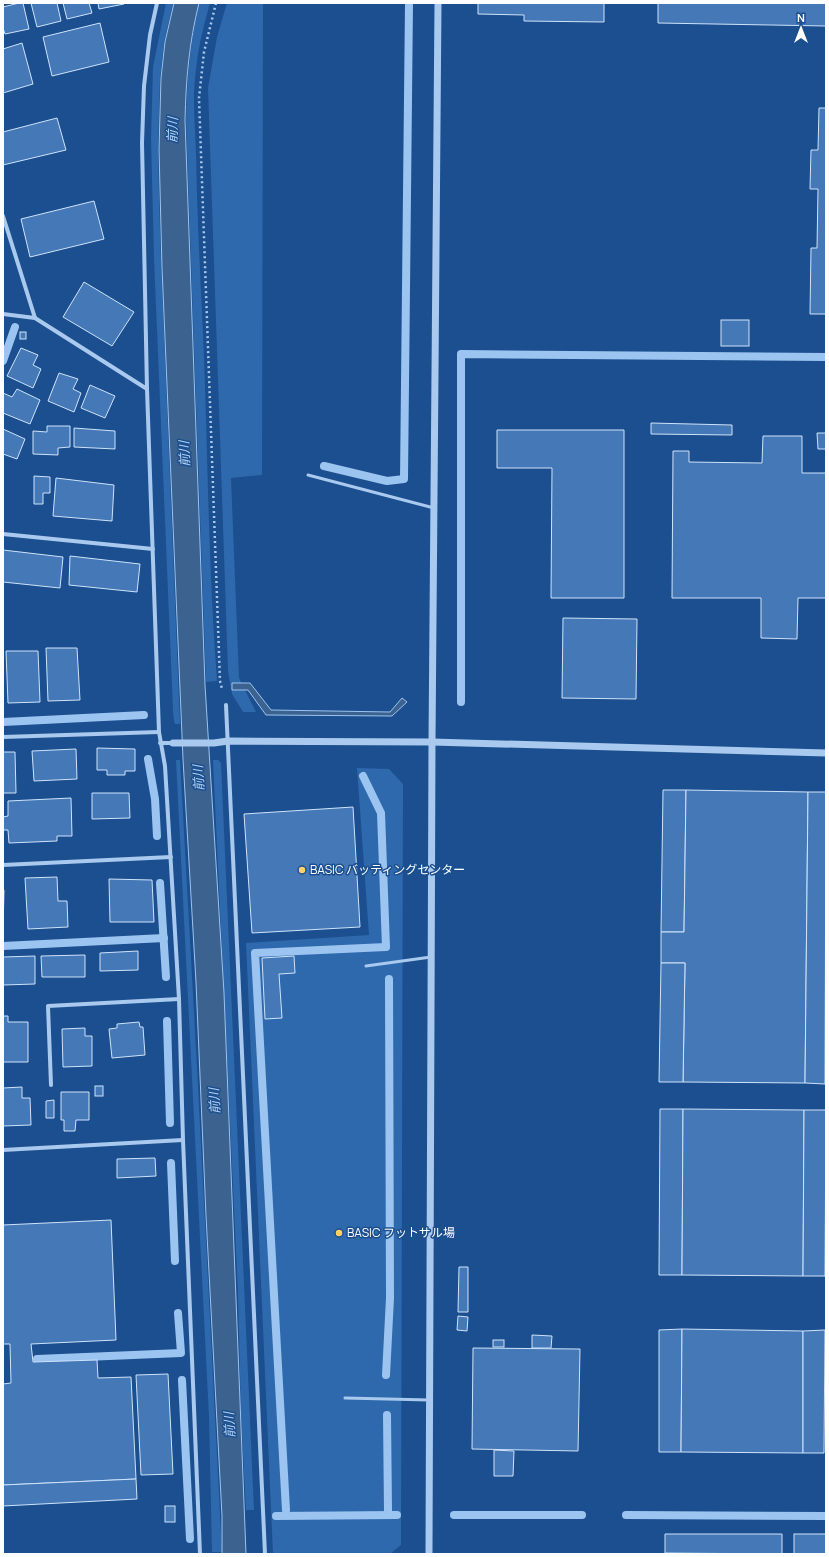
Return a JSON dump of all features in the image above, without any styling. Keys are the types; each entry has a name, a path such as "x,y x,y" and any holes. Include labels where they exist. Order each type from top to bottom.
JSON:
{"street":[{"path":"157,3 150,35 144,86 142,143 147,388 159,732 165,766 179,999 183,1140 200,1554"},
{"path":"428,1554 432,742 438,3"},
{"path":"3,216 35,318"},
{"path":"3,314 35,318 147,388"},
{"path":"3,534 153,549"},
{"path":"226,705 265,1554"},
{"path":"3,737 159,732"},
{"path":"160,743 214,743 228,741 432,742 826,753"},
{"path":"3,865 171,857"},
{"path":"51,1085 48,1006 179,999"},
{"path":"3,1150 183,1140"}],"lane":[{"path":"308,475 434,508"},
{"path":"366,966 431,957"},
{"path":"345,1398 429,1400"}],"path":[{"path":"216,3 204,52 198,98 208,324 220,681 226,705"}],"shaded area":[{"path":"166,3 173,3 164,43 160,78 158,150 160,234 180,724 175,724 173,711 154,258 151,139 153,67"},
{"path":"199,3 210,3 198,53 194,101 210,550 217,681 206,682 186,120 187,90 193,33"},
{"path":"227,3 263,3 262,475 231,478 239,678 256,712 243,712 232,694 228,671 208,88 217,37"},
{"path":"176,760 180,760 222,1552 212,1552 209,1417"},
{"path":"213,760 218,760 221,763 254,1510 246,1510 241,1414 238,1292"},
{"name":"BASIC フットサル場","path":"357,768 389,769 403,784 401,1545 390,1554 273,1554 246,943 369,935"}],"water":[{"name":"前川","path":"174,3 199,3 189,61 185,120 205,685 224,993 246,1554 222,1554 222,1516 206,1216 196,982 183,759 162,268 159,149 161,78 165,42"},
{"path":"232,683 250,683 271,710 390,712 402,698 407,702 392,716 266,715 248,690 232,690"}],"building":[{"path":"23,3 29,29 5,34 3,28 3,7"},
{"path":"31,3 57,3 61,21 37,27"},
{"path":"63,3 89,3 92,13 67,19"},
{"path":"98,3 124,3 124,4 99,9"},
{"path":"478,3 604,3 604,22 524,21 524,15 478,14"},
{"path":"658,3 826,3 826,26 658,23"},
{"path":"100,23 109,62 52,76 43,37"},
{"path":"22,43 33,84 3,93 3,49"},
{"path":"819,108 826,108 826,314 810,314 811,248 817,248 818,189 810,189 811,150 818,150"},
{"path":"57,118 66,150 3,165 3,132"},
{"path":"94,201 104,239 30,257 21,219"},
{"path":"84,282 134,312 112,346 63,317"},
{"path":"721,320 749,320 749,346 721,346"},
{"path":"20,332 26,332 26,339 20,339"},
{"path":"21,348 38,355 33,365 41,369 33,388 7,376"},
{"path":"59,373 78,379 73,389 81,393 74,412 48,401"},
{"path":"90,385 115,396 105,418 81,408"},
{"path":"17,389 40,400 30,424 3,413 3,393 12,397"},
{"path":"651,423 732,425 732,435 651,434"},
{"path":"47,426 70,426 70,447 58,448 58,455 33,454 33,431 47,432"},
{"path":"74,428 115,431 115,449 74,447"},
{"path":"3,429 25,439 17,459 3,454"},
{"path":"497,430 624,430 624,598 551,598 552,468 497,468"},
{"path":"817,433 826,433 826,449 818,449"},
{"path":"763,436 802,436 802,473 826,473 826,598 798,598 797,639 761,638 761,598 672,598 673,451 689,451 689,462 762,463"},
{"path":"34,476 50,477 50,493 43,493 43,504 34,504"},
{"path":"56,478 114,485 112,521 53,516"},
{"path":"3,550 63,557 60,588 3,582"},
{"path":"70,556 140,564 137,592 69,585"},
{"path":"563,618 637,619 636,699 562,698"},
{"path":"46,648 77,648 80,700 48,701"},
{"path":"6,651 38,651 40,702 8,703"},
{"path":"97,748 135,749 135,771 125,771 125,775 107,775 107,770 97,770"},
{"path":"76,749 77,779 34,781 32,751"},
{"path":"3,752 15,752 16,793 3,793"},
{"path":"663,790 686,790 684,932 661,932"},
{"path":"686,790 808,792 805,1083 683,1082 685,963 661,963 661,932 684,932"},
{"path":"808,792 826,792 825,1084 805,1083"},
{"path":"92,793 129,793 130,818 92,819"},
{"path":"71,798 72,836 57,836 57,841 9,843 8,830 3,830 3,817 8,816 8,801"},
{"name":"BASIC バッティングセンター","path":"353,807 360,927 252,933 244,814"},
{"path":"57,877 58,901 67,901 68,927 28,929 25,878"},
{"path":"109,879 152,880 154,922 110,922"},
{"path":"3,890 4,890 3,931"},
{"path":"138,951 138,970 100,971 100,953"},
{"path":"85,955 85,977 42,977 41,956"},
{"path":"35,956 35,984 3,985 3,957"},
{"path":"294,956 295,973 279,974 282,1018 265,1019 262,958"},
{"path":"661,963 685,963 683,1082 659,1082"},
{"path":"3,1016 8,1016 8,1022 28,1022 28,1062 3,1062"},
{"path":"139,1022 140,1027 143,1027 145,1055 112,1058 109,1029 117,1028 117,1024"},
{"path":"85,1028 85,1036 92,1036 92,1066 63,1067 62,1029"},
{"path":"95,1086 103,1086 103,1096 95,1096"},
{"path":"22,1087 22,1098 30,1098 31,1125 3,1126 3,1088"},
{"path":"61,1092 89,1092 89,1120 76,1120 75,1131 64,1131 64,1120 61,1120"},
{"path":"54,1100 54,1118 46,1118 46,1101"},
{"path":"660,1109 683,1109 682,1275 659,1275"},
{"path":"683,1109 804,1110 803,1276 682,1275"},
{"path":"804,1110 826,1110 825,1276 803,1276"},
{"path":"155,1158 156,1176 117,1178 117,1159"},
{"path":"111,1220 116,1340 31,1344 33,1362 97,1360 98,1378 131,1377 136,1479 3,1485 3,1384 11,1383 10,1344 3,1344 3,1225"},
{"path":"459,1267 468,1267 468,1312 458,1312"},
{"path":"458,1316 468,1317 467,1331 457,1330"},
{"path":"682,1329 681,1452 659,1452 659,1330"},
{"path":"682,1329 803,1331 803,1453 681,1452"},
{"path":"825,1330 824,1453 803,1453 803,1331"},
{"path":"532,1335 552,1336 551,1348 532,1348"},
{"path":"493,1340 504,1340 504,1347 493,1347"},
{"path":"473,1348 580,1349 578,1451 472,1449"},
{"path":"168,1374 173,1474 141,1475 136,1375"},
{"path":"494,1450 514,1451 513,1476 494,1476"},
{"path":"136,1479 137,1499 3,1506 3,1485"},
{"path":"165,1506 175,1506 175,1522 165,1522"},
{"path":"665,1534 782,1534 782,1554 665,1553"},
{"path":"794,1534 826,1534 826,1554 794,1554"}],"waterway":[{"path":"324,466 387,481 404,479 409,3"},
{"path":"3,361 15,327"},
{"path":"461,702 461,354 826,357"},
{"path":"3,722 144,715"},
{"path":"148,759 155,799 157,836"},
{"path":"286,1510 255,953 386,947 381,813 363,776"},
{"path":"160,883 166,977"},
{"path":"3,946 164,938"},
{"path":"386,1375 390,1298 389,979"},
{"path":"167,1021 170,1123"},
{"path":"171,1163 175,1261"},
{"path":"37,1359 181,1353 178,1313"},
{"path":"182,1380 190,1539"},
{"path":"387,1415 388,1511"},
{"path":"276,1516 397,1515"},
{"path":"454,1515 582,1515"},
{"path":"626,1515 826,1516"}],"place":[{"name":"BASIC バッティングセンター","path":"302,870"},
{"name":"BASIC フットサル場","path":"339,1233"}]}
